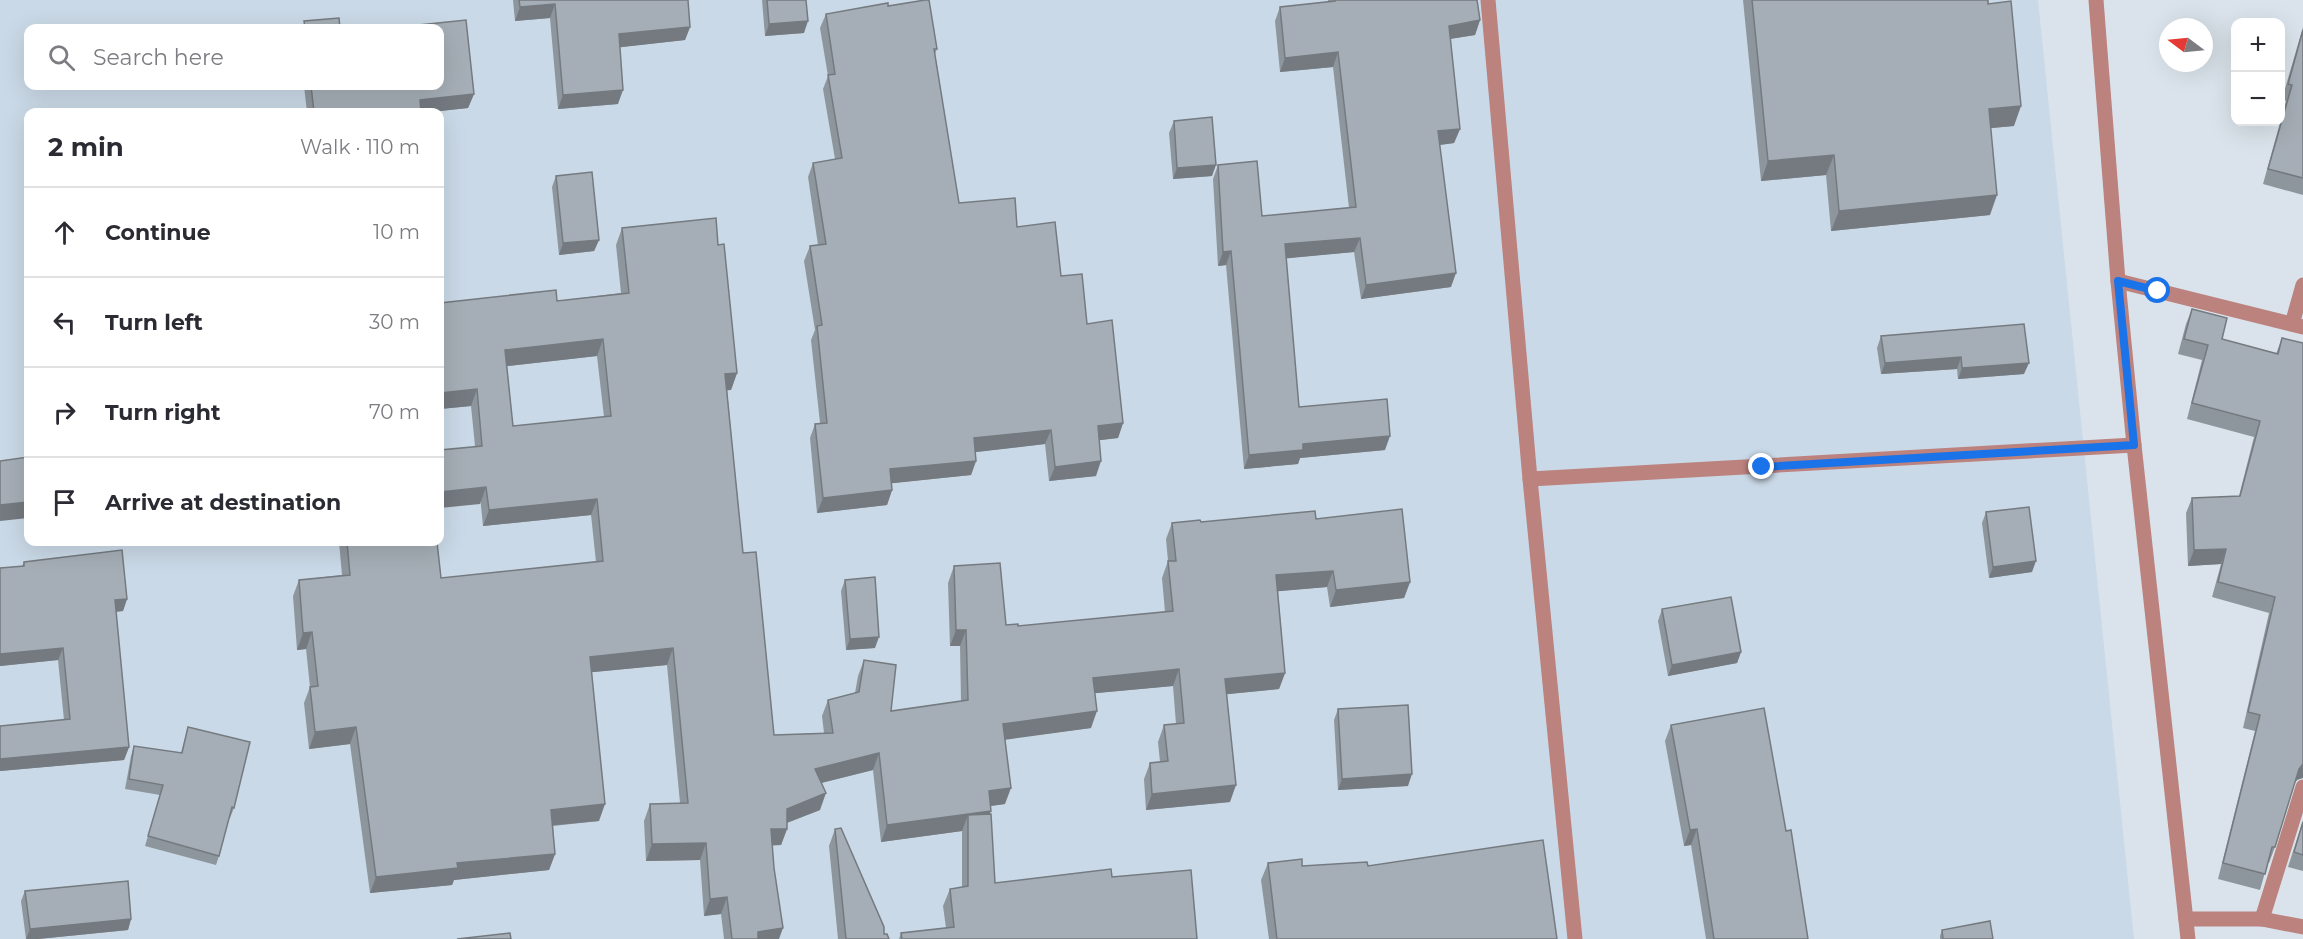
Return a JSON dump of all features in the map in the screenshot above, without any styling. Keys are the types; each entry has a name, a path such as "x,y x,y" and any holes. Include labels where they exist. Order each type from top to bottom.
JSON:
{"street":[{"path":"1488,0 1560,803 1575,939"},
{"path":"2096,0 2118,281 2134,445 2188,939"},
{"path":"2118,281 2297,325 2303,285"},
{"path":"1530,479 2134,445"},
{"path":"2262,919 2303,787"},
{"path":"2186,919 2262,919 2303,927"}],"shaded area":[{"path":"0,0 2038,0 2134,939 0,939"}],"building":[{"path":"519,0 688,0 690,27 619,34 623,90 563,95 555,4 520,7"},
{"path":"767,0 806,0 808,21 769,24"},
{"path":"929,0 937,49 934,49 959,203 1015,198 1017,227 1055,222 1061,276 1082,274 1087,324 1112,320 1123,423 1098,426 1101,461 1055,467 1051,430 974,438 976,461 890,469 892,490 823,498 815,424 827,423 817,326 822,325 810,246 826,244 813,163 842,158 828,75 835,74 826,14 888,3 888,6"},
{"path":"1335,0 1477,0 1480,20 1449,26 1460,129 1438,131 1456,273 1366,285 1360,238 1285,244 1299,407 1387,399 1390,436 1303,444 1303,450 1249,455 1231,251 1223,252 1218,165 1257,161 1262,216 1356,207 1338,52 1285,58 1280,7"},
{"path":"1752,0 1988,0 1988,4 2011,1 2021,106 1989,109 1997,195 1839,211 1834,155 1768,161"},
{"path":"339,18 340,24 304,24 304,21"},
{"path":"466,20 474,94 420,100 421,108 314,108 311,90 444,90 444,24 428,24"},
{"path":"2303,30 2303,178 2268,169 2280,126 2285,126 2285,110 2292,85 2288,84"},
{"path":"1212,117 1216,165 1177,168 1174,121"},
{"path":"592,172 599,240 563,243 556,176"},
{"path":"716,218 718,245 724,244 737,373 725,374 743,553 756,552 774,735 833,733 828,700 859,692 864,660 896,665 891,711 968,700 966,630 956,630 954,566 1000,563 1006,625 1018,624 1018,626 1173,611 1168,561 1176,561 1172,523 1315,511 1316,519 1402,509 1410,582 1336,590 1333,571 1276,575 1285,673 1225,679 1236,785 1152,794 1150,763 1168,761 1164,725 1184,723 1179,669 1093,678 1097,711 1003,724 1011,788 989,791 991,811 887,825 879,753 815,769 826,793 787,809 787,829 771,829 783,928 758,932 758,939 732,939 727,897 710,899 706,843 652,844 650,804 688,803 673,648 590,657 605,804 551,810 555,854 457,863 458,868 376,877 356,727 315,732 310,687 318,686 312,632 303,633 299,580 350,575 347,546 437,546 441,578 603,561 597,499 489,510 486,487 444,492 444,450 482,446 477,389 444,393 444,303 556,290 557,301 629,293 622,228","holes":["603,339 611,416 513,426 505,350"]},
{"path":"2192,309 2227,318 2222,339 2278,354 2282,338 2303,343 2303,764 2299,769 2275,847 2272,847 2265,874 2223,863 2260,715 2248,712 2275,597 2218,582 2226,549 2194,550 2192,498 2240,496 2260,421 2192,403 2208,345 2184,339"},
{"path":"2024,324 2029,363 1962,368 1961,357 1885,363 1881,336"},
{"path":"24,458 24,502 0,505 0,461"},
{"path":"2029,507 2036,561 1993,567 1986,512"},
{"path":"122,550 127,599 115,600 129,747 0,759 0,726 70,719 63,648 0,654 0,568 24,566 24,562"},
{"path":"875,577 879,637 850,639 845,580"},
{"path":"1731,597 1741,652 1672,665 1662,609"},
{"path":"1408,705 1412,774 1342,779 1338,709"},
{"path":"1764,708 1786,831 1791,830 1808,939 1714,939 1697,829 1690,830 1671,725"},
{"path":"188,727 250,742 234,808 232,807 219,856 148,836 163,785 129,779 134,746 182,753"},
{"path":"991,814 995,883 1111,869 1112,877 1191,870 1197,939 902,939 901,933 954,927 950,889 968,886 968,815"},
{"path":"2303,822 2303,855 2294,852"},
{"path":"841,828 884,927 884,934 887,934 889,939 846,939 835,829"},
{"path":"1543,840 1557,939 1277,939 1268,863 1302,859 1302,866 1367,862 1368,866"},
{"path":"128,881 131,919 30,929 25,891"},
{"path":"1990,921 1993,939 1943,939 1942,930"},
{"path":"510,933 511,939 457,939"}],"route":[{"path":"1762,467 2134,445 2118,281 2158,291"}]}
